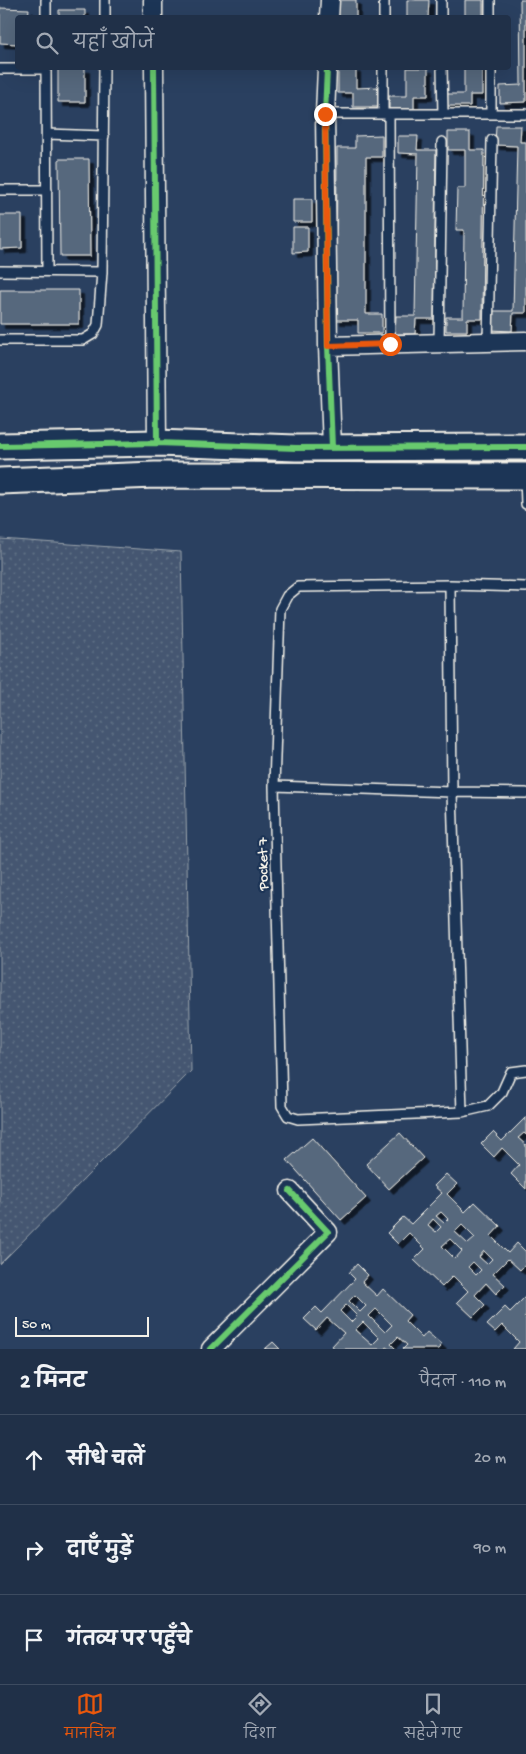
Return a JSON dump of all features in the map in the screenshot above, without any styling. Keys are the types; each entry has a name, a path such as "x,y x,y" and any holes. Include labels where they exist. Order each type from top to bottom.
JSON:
{"street":[{"path":"153,0 153,15"},
{"path":"329,15 330,0"},
{"path":"154,70 157,443"},
{"path":"327,70 325,114 328,346 332,447"},
{"path":"328,346 526,341"},
{"path":"0,446 157,443 296,448 526,447"},
{"path":"108,444 111,476"},
{"path":"294,476 296,448"},
{"path":"0,481 155,475 526,476"},
{"path":"211,1349 328,1232 290,1191"}],"lane":[{"path":"46,0 46,15"},
{"path":"104,15 105,0"},
{"path":"384,0 384,15"},
{"path":"441,0 441,15"},
{"path":"490,0 490,15"},
{"path":"0,69 15,69"},
{"path":"46,70 47,271"},
{"path":"0,340 83,340 93,334 98,325 102,272 104,70"},
{"path":"383,70 386,114 390,344"},
{"path":"442,70 443,114"},
{"path":"491,70 491,114"},
{"path":"325,114 526,114"},
{"path":"47,134 104,136"},
{"path":"488,342 492,140"},
{"path":"439,343 442,142"},
{"path":"0,190 47,190"},
{"path":"0,270 102,272"},
{"path":"526,476 526,504"},
{"path":"450,585 452,792 462,1112"},
{"name":"Pocket 7","path":"526,587 450,585 298,587 287,596 280,610 274,786 282,1106 288,1116 298,1119 462,1112 488,1106 502,1092 511,1072 526,1070"},
{"path":"274,786 526,793"}],"shaded area":[{"path":"0,539 181,552 191,1071 0,1264"}],"building":[{"path":"339,0 356,0 356,15 338,15"},
{"path":"407,0 429,0 428,15 407,15"},
{"path":"465,0 483,0 483,15 465,15"},
{"path":"520,0 526,0 526,102 500,103 500,86 521,85"},
{"path":"0,8 29,9 28,15 15,15 15,44 0,43"},
{"path":"59,10 85,10 85,15 59,15"},
{"path":"58,70 85,70 85,102 58,102"},
{"path":"338,70 356,70 356,88 378,87 378,107 353,107 353,93 338,93"},
{"path":"407,70 428,70 428,96 414,96 414,110 389,110 389,96 407,96"},
{"path":"464,70 482,70 482,95 470,95 470,106 446,106 446,94 464,94"},
{"path":"496,126 521,126 520,142 526,142 526,313 513,313 512,331 490,330 490,311 513,311 517,146 495,145"},
{"path":"448,132 470,132 470,150 484,150 482,319 467,319 467,331 446,331 446,317 463,317 464,230 456,230 457,188 465,188 465,150 448,150"},
{"path":"382,135 382,157 366,157 366,314 382,314 382,333 358,333 358,320 336,320 337,148 355,148 355,136"},
{"path":"398,136 418,136 417,150 436,150 434,319 416,319 415,334 395,334 396,316 415,316 418,154 398,153"},
{"path":"59,159 89,159 90,256 60,256"},
{"path":"293,199 312,199 312,222 293,222"},
{"path":"0,215 22,215 22,248 0,249"},
{"path":"293,227 308,227 308,252 293,253"},
{"path":"0,290 79,290 79,324 0,324"},
{"path":"526,1117 526,1135 524,1133 518,1138 526,1145 526,1189 511,1174 519,1165 502,1148 494,1157 481,1144 493,1132 502,1141"},
{"path":"400,1133 423,1158 389,1189 366,1164"},
{"path":"312,1138 366,1198 341,1220 287,1160"},
{"path":"446,1174 457,1184 447,1194 465,1212 475,1202 500,1226 491,1236 508,1253 517,1243 526,1252 526,1264 520,1270 508,1259 493,1274 505,1285 496,1294 486,1283 475,1295 485,1305 473,1317 457,1302 468,1291 453,1276 442,1287 414,1260 425,1249 409,1233 398,1244 387,1233 403,1217 411,1224 442,1193 434,1186","holes":["441,1212 448,1219 444,1223 436,1216","433,1219 441,1227 436,1232 428,1225","462,1225 475,1238 468,1244 455,1232","450,1239 462,1251 455,1259 442,1246","484,1251 492,1259 487,1264 479,1257","473,1262 481,1270 476,1275 468,1267"]},
{"path":"357,1264 368,1275 362,1282 377,1296 383,1289 410,1315 405,1321 422,1338 427,1332 442,1345 438,1349 403,1349 407,1345 398,1337 391,1344 396,1349 386,1347 384,1349 336,1349 332,1346 344,1333 327,1318 316,1330 304,1319 316,1307 322,1313 355,1279 349,1273","holes":["355,1295 366,1306 360,1312 349,1301","346,1305 357,1316 351,1322 340,1311","376,1309 392,1325 385,1332 369,1316","363,1322 379,1338 372,1345 355,1330"]},
{"path":"526,1296 526,1315 524,1317 526,1319 526,1349 513,1349 519,1342 502,1325 495,1332 487,1325 505,1307 510,1312"},
{"path":"273,1342 280,1349 265,1349"}],"cycle path":[{"path":"154,70 157,443"},
{"path":"327,70 325,114 328,346 332,447"},
{"path":"0,446 157,443 296,448 526,447"},
{"path":"211,1349 328,1232 290,1191"}],"route":[{"path":"325,114 328,346 390,344"}]}
